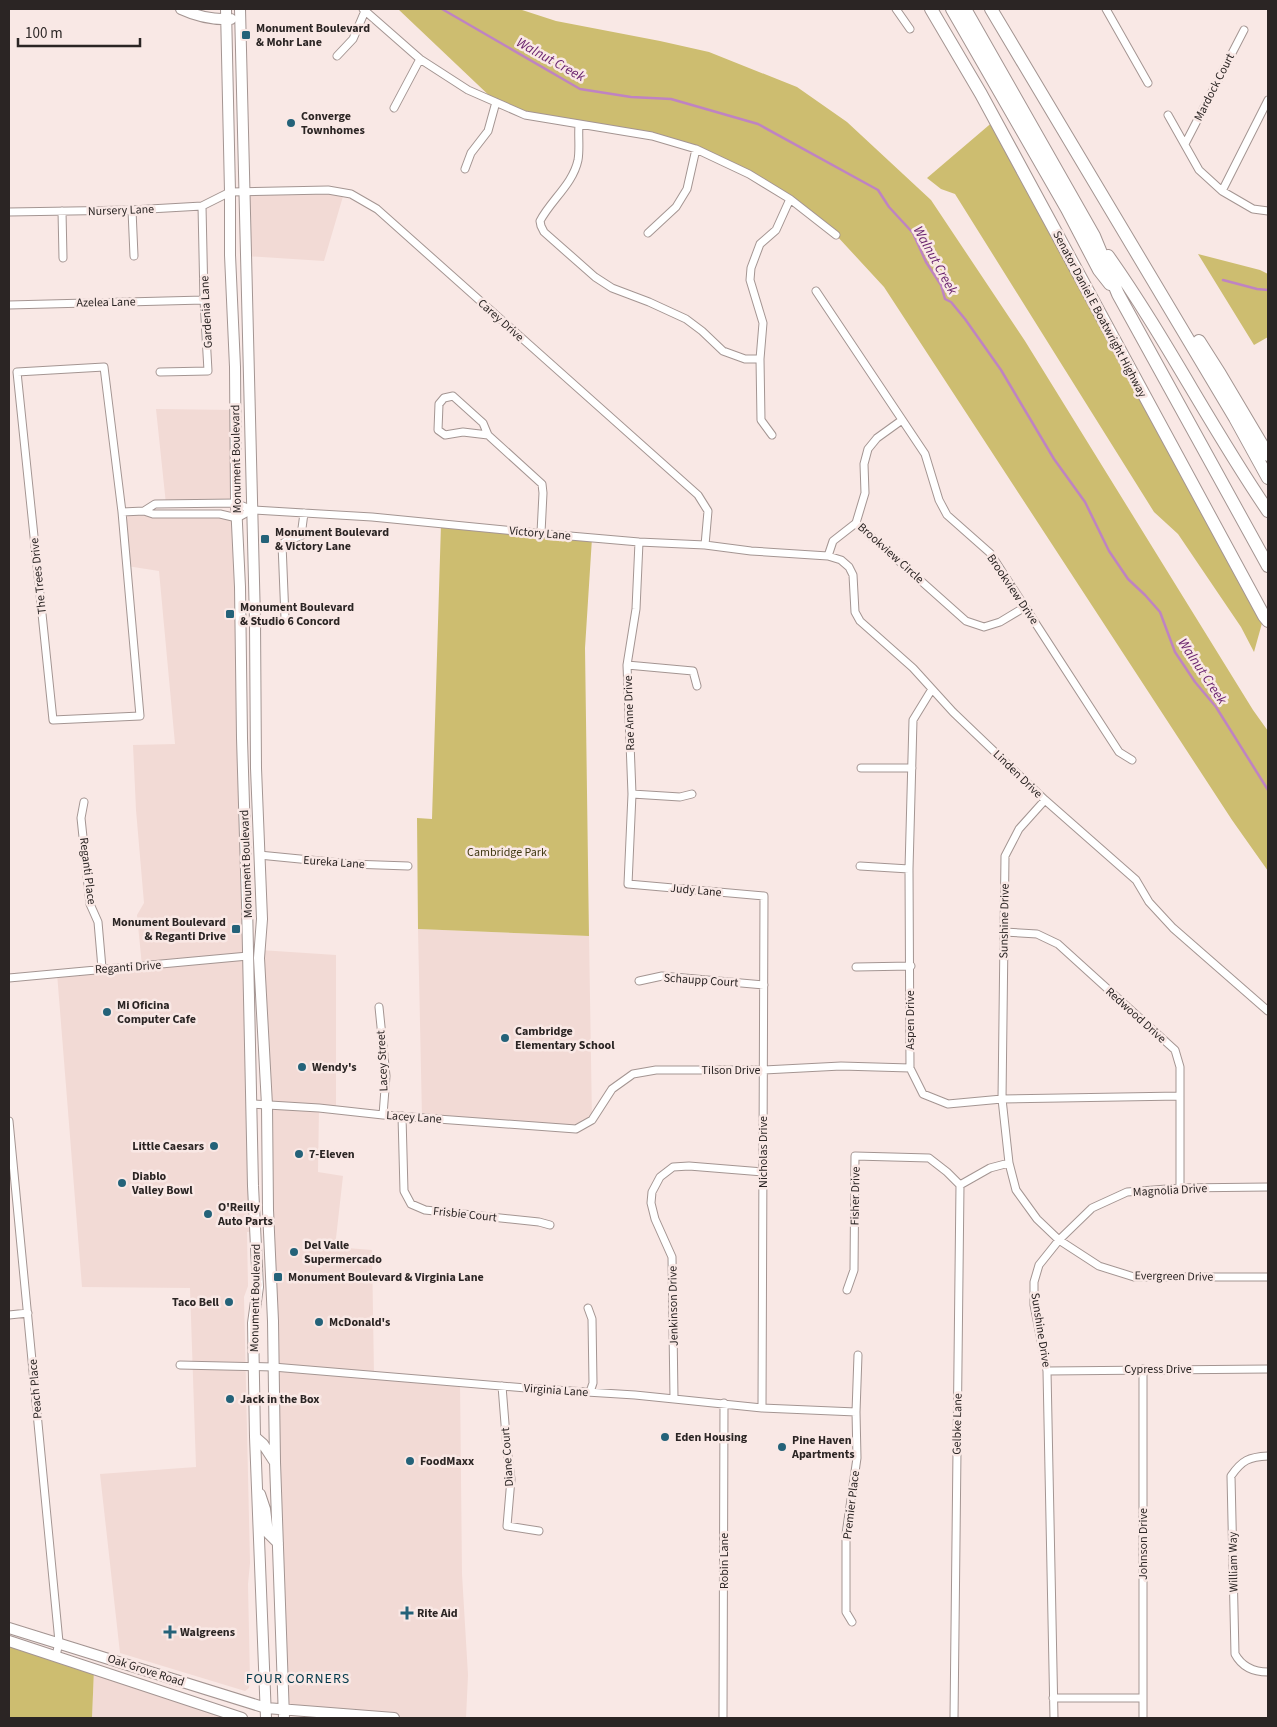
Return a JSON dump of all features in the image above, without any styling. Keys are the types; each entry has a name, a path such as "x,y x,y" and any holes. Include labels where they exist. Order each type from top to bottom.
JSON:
{"highway":[{"name":"Senator Daniel E Boatwright Highway","path":"931,9 981,94 1266,618 1268,632"},
{"path":"952,9 1062,201 1098,270 1118,294"},
{"name":"Senator Daniel E Boatwright Highway","path":"965,9 1094,236 1118,294 1268,566"},
{"path":"991,9 1149,273 1268,478"},
{"path":"1094,236 1139,301 1247,480 1268,511"},
{"path":"1149,273 1174,304 1220,374 1268,455"}],"main road":[{"path":"181,9 200,16 240,14"},
{"name":"Monument Boulevard","path":"225,14 230,256 235,368 236,503 253,1186 258,1287 254,1323 256,1484 266,1713"},
{"name":"Monument Boulevard","path":"240,14 262,919 259,958 267,1104 268,1210 274,1321 275,1462 284,1714"},
{"path":"255,1437 263,1444 275,1462"},
{"path":"256,1484 265,1509 268,1533 278,1543"},
{"name":"Oak Grove Road","path":"9,1628 59,1642 266,1713 394,1718"},
{"name":"Oak Grove Road","path":"9,1641 242,1718"}],"street":[{"path":"896,9 910,29"},
{"path":"1106,9 1148,83"},
{"path":"337,56 353,39 364,10 420,59 468,90 525,115 652,136 696,150 749,174 790,199 836,234"},
{"name":"Mardock Court","path":"1185,144 1244,30"},
{"path":"394,108 420,59"},
{"path":"1222,191 1268,100"},
{"path":"465,169 471,153 488,131 496,102"},
{"path":"1168,115 1199,170 1222,191 1253,209 1268,211"},
{"path":"579,125 578,161 571,177 540,221 540,226 544,232 595,277 612,288 686,319 702,331 722,351 745,359 760,359"},
{"path":"648,233 676,207 687,190 696,150"},
{"name":"Carey Drive","path":"230,192 328,190 351,194 377,209 698,495 708,511 705,545"},
{"name":"Nursery Lane","path":"9,212 132,210 202,206 230,192"},
{"path":"772,434 762,420 760,359 763,323 750,280 751,268 760,244 776,230 790,199"},
{"name":"Gardenia Lane","path":"160,372 208,371 202,206"},
{"path":"132,210 134,256"},
{"path":"62,212 63,258"},
{"name":"Brookview Drive","path":"816,291 925,454 939,500 947,515 990,553 1119,752 1132,760"},
{"name":"Azelea Lane","path":"9,304 204,300"},
{"name":"The Trees Drive","path":"104,368 122,512 140,716 52,720 17,372 104,368"},
{"path":"488,435 463,432 444,434 440,432 438,430 439,404 441,400 448,396 453,396 458,400 483,423 488,435 542,484 541,533"},
{"name":"Brookview Circle","path":"902,420 877,438 868,449 864,464 865,493 856,523 966,621 984,627 1000,622 1025,607"},
{"path":"144,511 155,504 236,503 252,510"},
{"path":"122,512 220,514 237,518 252,510"},
{"name":"Victory Lane","path":"252,510 372,517 639,542 705,545 751,551 828,556"},
{"path":"285,618 282,544 301,536 304,513"},
{"path":"828,556 833,541 856,523"},
{"name":"Rae Anne Drive","path":"628,884 632,794 627,665 636,609 639,542"},
{"name":"Linden Drive","path":"828,556 841,560 849,567 853,575 855,612 860,621 913,668 953,712 1045,800 1136,880 1150,902 1174,928 1268,1011"},
{"path":"627,665 693,671 697,686"},
{"name":"Aspen Drive","path":"932,690 913,720 910,868 910,1068 923,1094 948,1104 1002,1099 1180,1096"},
{"path":"861,768 912,768"},
{"path":"632,794 680,797 692,794"},
{"name":"Sunshine Drive","path":"1045,800 1019,829 1005,856 1002,1099 1009,1163 1016,1190 1037,1219 1059,1240 1039,1265 1034,1282 1034,1305 1047,1371 1054,1718"},
{"name":"Reganti Place","path":"84,802 82,818 90,904 98,922 102,968"},
{"name":"Eureka Lane","path":"259,855 408,866"},
{"path":"860,866 910,868"},
{"name":"Judy Lane","path":"628,884 764,896"},
{"name":"Nicholas Drive","path":"762,1408 764,896"},
{"name":"Redwood Drive","path":"1004,932 1037,934 1058,944 1174,1050 1180,1067 1180,1188"},
{"name":"Reganti Drive","path":"9,978 248,956"},
{"path":"856,967 910,966"},
{"name":"Schaupp Court","path":"639,981 662,976 764,985"},
{"name":"Lacey Street","path":"379,1007 386,1076 383,1115"},
{"name":"Tilson Drive","path":"576,1129 592,1120 612,1089 633,1074 656,1070 764,1070 841,1066 910,1068"},
{"name":"Lacey Lane","path":"252,1104 576,1129"},
{"name":"Frisbie Court","path":"402,1116 404,1192 411,1204 425,1210 540,1222 550,1226"},
{"name":"Peach Place","path":"9,1121 59,1642 56,1656"},
{"name":"Fisher Drive","path":"847,1290 854,1270 855,1156 929,1158 960,1185"},
{"path":"960,1185 990,1168 1009,1163"},
{"name":"Jenkinson Drive","path":"674,1398 672,1257 655,1219 651,1203 652,1192 660,1177 673,1167 689,1166 763,1172"},
{"name":"Gelbke Lane","path":"954,1718 960,1185"},
{"name":"Magnolia Drive","path":"1059,1240 1092,1208 1127,1192 1180,1188 1268,1187"},
{"name":"Evergreen Drive","path":"1059,1240 1099,1266 1134,1278 1268,1277"},
{"path":"588,1308 592,1319 593,1383 590,1392"},
{"path":"9,1316 28,1313"},
{"name":"Premier Place","path":"852,1622 846,1612 846,1534 857,1458 858,1355"},
{"name":"Virginia Lane","path":"180,1365 273,1367 674,1398 762,1408 856,1412"},
{"name":"Johnson Drive","path":"1143,1369 1143,1718"},
{"name":"Cypress Drive","path":"1047,1371 1268,1369"},
{"name":"Diane Court","path":"502,1386 511,1479 507,1526 539,1530"},
{"name":"Robin Lane","path":"723,1718 724,1403"},
{"name":"William Way","path":"1268,1456 1254,1457 1239,1464 1231,1476 1236,1654 1239,1662 1248,1668 1258,1672 1268,1672"},
{"path":"1053,1698 1143,1698"}],"shaded area":[{"path":"244,192 344,193 324,261 246,256"},
{"path":"156,409 235,410 236,503 166,504"},
{"path":"122,512 237,518 256,1231 247,1232 248,1286 244,1297 250,1563 248,1584 250,1681 249,1688 245,1691 120,1653 100,1474 196,1467 190,1288 82,1287 57,973 142,966 137,915 144,903 136,810 133,745 175,744 159,571 127,566"},
{"name":"Cambridge Elementary School","path":"418,929 589,936 592,1120 576,1129 422,1117"},
{"path":"260,950 336,955 336,1110 319,1108 318,1172 343,1176 335,1247 372,1250 374,1375 460,1382 462,1574 468,1675 466,1718 394,1718 284,1709"},
{"path":"94,1669 242,1718 92,1718"}],"green space":[{"path":"398,9 519,9 556,21 709,52 797,87 847,122 931,200 1025,341 1253,710 1268,731 1268,871 1232,820 884,287 836,235 790,199 696,149 652,136 525,115 496,102"},
{"path":"995,120 1264,616 1254,652 1241,627 1178,534 1154,512 955,194 941,189 927,178"},
{"path":"1198,254 1260,270 1268,274 1268,337 1254,345"},
{"name":"Cambridge Park","path":"441,524 592,538 585,648 589,936 418,929 417,818 432,819"},
{"path":"9,1641 94,1669 92,1718 9,1718"}],"waterway":[{"name":"Walnut Creek","path":"442,9 580,89 631,97 671,99 758,124 878,190 889,207 913,233 926,262 941,285 945,299 951,302 965,319 1001,370 1054,459 1085,502 1109,551 1128,579 1160,612 1175,652 1195,682 1216,707 1268,790"},
{"path":"1223,280 1268,290"}],"place":[{"name":"Monument Boulevard & Mohr Lane","path":"246,35"},
{"name":"Converge Townhomes","path":"291,123"},
{"name":"Monument Boulevard & Victory Lane","path":"265,539"},
{"name":"Monument Boulevard & Studio 6 Concord","path":"230,614"},
{"name":"Monument Boulevard & Reganti Drive","path":"236,929"},
{"name":"Mi Oficina Computer Cafe","path":"107,1012"},
{"name":"Cambridge Elementary School","path":"505,1038"},
{"name":"Wendy's","path":"302,1067"},
{"name":"Little Caesars","path":"214,1146"},
{"name":"7-Eleven","path":"299,1154"},
{"name":"Diablo Valley Bowl","path":"122,1183"},
{"name":"O'Reilly Auto Parts","path":"208,1214"},
{"name":"Del Valle Supermercado","path":"294,1252"},
{"name":"Monument Boulevard & Virginia Lane","path":"278,1277"},
{"name":"Taco Bell","path":"229,1302"},
{"name":"McDonald's","path":"319,1322"},
{"name":"Jack in the Box","path":"230,1399"},
{"name":"Eden Housing","path":"665,1437"},
{"name":"Pine Haven Apartments","path":"782,1447"},
{"name":"FoodMaxx","path":"410,1461"},
{"name":"Rite Aid","path":"407,1613"},
{"name":"Walgreens","path":"170,1632"}],"district":[{"name":"FOUR CORNERS","path":"298,1678"}]}
